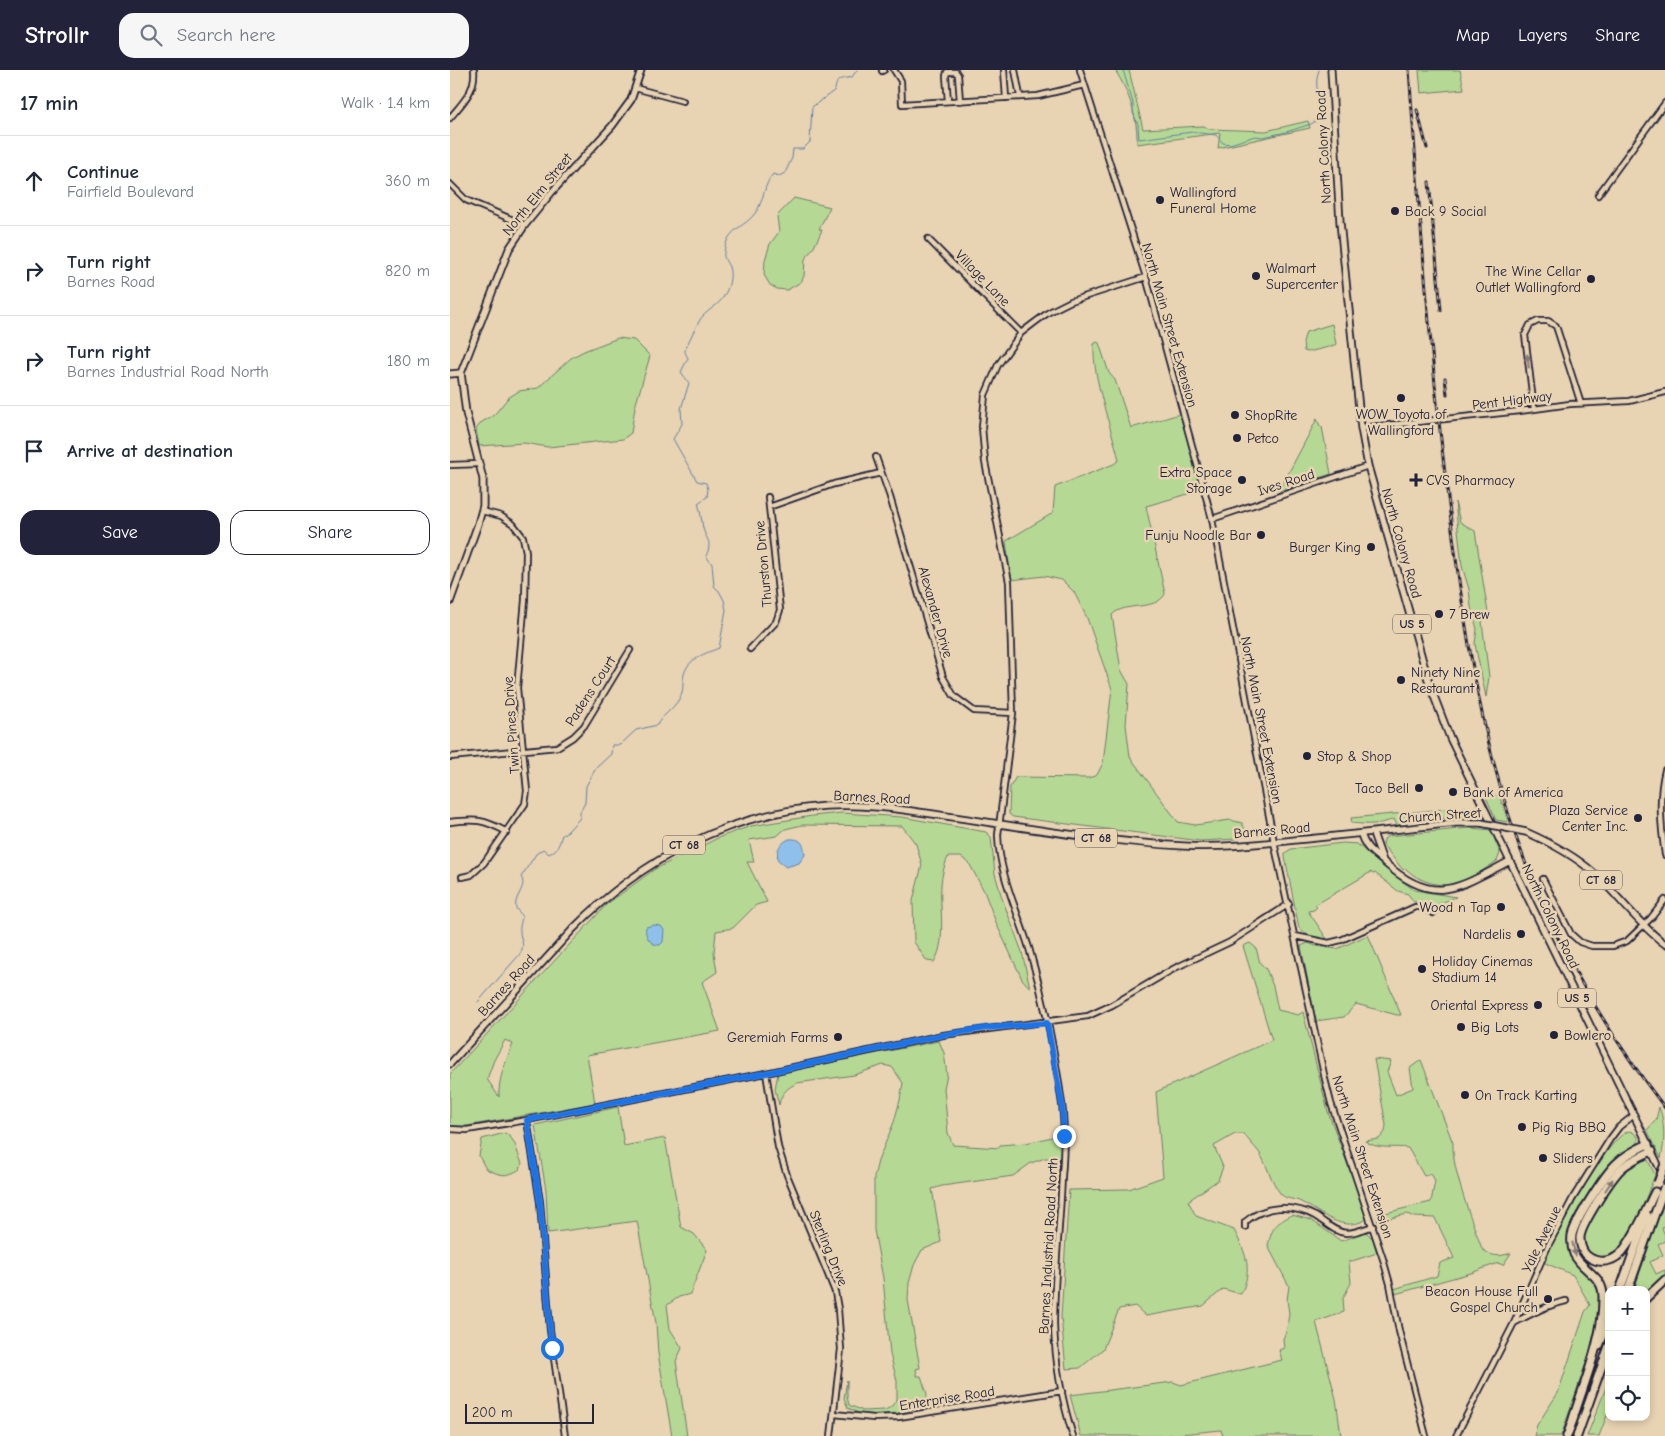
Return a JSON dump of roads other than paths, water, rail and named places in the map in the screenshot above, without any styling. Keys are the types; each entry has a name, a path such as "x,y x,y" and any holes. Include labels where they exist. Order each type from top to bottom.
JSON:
{"highway":[{"path":"1572,1422 1598,1337 1603,1298 1600,1282 1575,1255 1572,1236 1577,1223 1611,1170 1624,1158 1648,1144"},
{"path":"1652,1151 1634,1159 1622,1168 1598,1202 1580,1234 1581,1245 1586,1255 1602,1262 1607,1262 1617,1256 1631,1238 1661,1186"},
{"path":"1629,1286 1661,1186 1665,1164"},
{"path":"1622,1286 1661,1186"},
{"path":"1650,1294 1665,1280"},
{"path":"1567,1436 1605,1331"},
{"path":"1577,1436 1605,1357"},
{"path":"1581,1425 1605,1369"}],"main road":[{"name":"North Elm Street","path":"461,373 509,249 525,225 551,193 612,126 631,100 641,70"},
{"name":"North Colony Road","path":"1332,70 1340,222 1362,428 1368,466 1437,706 1450,738 1652,1151 1661,1186"},
{"path":"450,374 461,373 466,413 483,479 484,506 450,602"},
{"name":"Barnes Road","path":"450,1064 594,908 640,872 662,857 712,833 768,816 827,806 860,806 887,808 1096,838 1185,846 1222,846 1384,831"},
{"name":"Church Street","path":"1384,831 1456,823 1481,823 1526,832 1553,843 1585,865 1644,926 1665,944"},
{"path":"1373,833 1383,861"},
{"path":"1360,834 1367,848 1409,881 1421,886 1441,890 1462,886 1510,861"}],"street":[{"path":"450,118 472,89 475,81 474,70"},
{"path":"894,70 901,81 902,104 1047,94 1084,85"},
{"path":"1004,70 1006,98"},
{"path":"1015,70 1020,96"},
{"name":"North Main Street Extension","path":"1080,70 1146,277 1212,519 1274,842 1331,1103 1373,1226 1390,1284 1399,1332 1426,1436"},
{"path":"948,101 946,76 947,72 952,71 958,75 960,101"},
{"path":"635,88 683,101"},
{"path":"1598,195 1665,103"},
{"path":"450,184 466,200 525,225"},
{"name":"Village Lane","path":"928,239 1021,333"},
{"name":"Barnes Industrial Road North","path":"1073,1436 1062,1391 1054,1322 1064,1136 1062,1105 1035,968 1002,867 999,849 1000,824 1013,713 1009,582 985,462 982,427 985,394 998,365 1021,333 1049,312 1071,301 1146,277"},
{"path":"1534,410 1525,335 1530,325 1541,320 1548,321 1556,326 1581,404"},
{"name":"Pent Highway","path":"1362,428 1581,404 1629,401 1665,392"},
{"name":"Alexander Drive","path":"876,457 890,497 943,677 954,696 974,710 1013,713"},
{"path":"450,465 479,464"},
{"name":"Ives Road","path":"1212,519 1368,466"},
{"path":"769,507 834,484 881,473"},
{"name":"Thurston Drive","path":"750,649 776,622 780,610 768,497"},
{"name":"Twin Pines Drive","path":"462,877 471,875 484,864 525,804 527,791 517,688 525,600 526,552 523,537 513,524 500,516 482,511"},
{"name":"Padens Court","path":"450,757 557,747 574,738 584,726 630,650"},
{"path":"1665,770 1660,812 1665,855"},
{"path":"450,822 474,819 494,825 507,832"},
{"path":"1543,879 1571,934 1584,944 1601,947 1614,946 1627,941 1658,911 1665,900"},
{"path":"450,1129 467,1130 527,1120 766,1073 943,1035 987,1028 1083,1018 1097,1013 1175,968 1230,942 1289,904"},
{"path":"1295,936 1329,943 1341,940 1415,907 1421,907 1433,913"},
{"name":"Sterling Drive","path":"766,1073 778,1146 787,1175 835,1292 842,1349 831,1436"},
{"name":"Yale Avenue","path":"1456,1436 1514,1323 1548,1246 1573,1198 1610,1139 1619,1127 1634,1115"},
{"path":"527,1120 540,1202 550,1330 565,1436"},
{"path":"1245,1227 1245,1222 1254,1214 1284,1207 1300,1209 1346,1233 1373,1226"},
{"path":"1514,1323 1541,1309 1566,1301"},
{"name":"Enterprise Road","path":"834,1414 874,1418 899,1418 1062,1391"}],"water":[{"path":"789,839 796,839 801,842 805,855 799,863 786,867 778,861 777,854 781,845"},
{"path":"653,925 661,926 664,930 663,942 660,945 654,944 647,937 646,927"}],"waterway":[{"path":"478,1002 522,950 523,945 520,934 521,914 516,909 516,900 523,885 521,877 536,854 543,849 549,854 555,850 562,835 580,818 580,812 585,803 586,786 596,768 611,754 612,745 620,745 636,730 657,725 679,699 683,690 684,673 691,662 719,648 726,610 724,600 714,586 712,564 706,556 709,544 703,528 698,503 707,497 708,489 706,483 697,481 673,439 682,424 681,409 689,383 681,372 688,358 685,351 700,319 719,302 727,289 730,271 724,255 726,244 732,233 756,212 773,174 779,176 785,173 792,158 793,149 803,149 810,142 812,107 835,90 838,81 852,77 857,70"},
{"path":"1123,70 1133,103 1133,113 1138,124 1139,139 1192,132 1216,135 1223,143 1230,144 1255,136 1263,137 1286,132 1311,124 1319,119 1320,107 1317,88 1319,70"}],"railway":[{"path":"1409,70 1427,296 1444,465 1470,653 1488,740 1512,825 1527,867 1555,931 1570,962 1605,1023 1665,1108"},
{"path":"1417,110 1427,148"},
{"path":"1429,182 1441,310"},
{"path":"1445,378 1447,394"}],"place":[{"name":"Wallingford Funeral Home","path":"1160,200"},
{"name":"Back 9 Social","path":"1395,211"},
{"name":"Walmart Supercenter","path":"1256,276"},
{"name":"The Wine Cellar Outlet Wallingford","path":"1591,279"},
{"name":"WOW Toyota of Wallingford","path":"1401,398"},
{"name":"ShopRite","path":"1235,415"},
{"name":"Petco","path":"1237,438"},
{"name":"Extra Space Storage","path":"1242,480"},
{"name":"CVS Pharmacy","path":"1416,480"},
{"name":"Funju Noodle Bar","path":"1261,535"},
{"name":"Burger King","path":"1371,547"},
{"name":"7 Brew","path":"1439,614"},
{"name":"Ninety Nine Restaurant","path":"1401,680"},
{"name":"Stop & Shop","path":"1307,756"},
{"name":"Taco Bell","path":"1419,788"},
{"name":"Bank of America","path":"1453,792"},
{"name":"Plaza Service Center Inc.","path":"1638,818"},
{"name":"Wood n Tap","path":"1501,907"},
{"name":"Nardelis","path":"1521,934"},
{"name":"Holiday Cinemas Stadium 14","path":"1422,969"},
{"name":"Oriental Express","path":"1538,1005"},
{"name":"Big Lots","path":"1461,1027"},
{"name":"Bowlero","path":"1554,1035"},
{"name":"Geremiah Farms","path":"838,1037"},
{"name":"On Track Karting","path":"1465,1095"},
{"name":"Pig Rig BBQ","path":"1522,1127"},
{"name":"Sliders","path":"1543,1158"},
{"name":"Beacon House Full Gospel Church","path":"1548,1299"}]}
